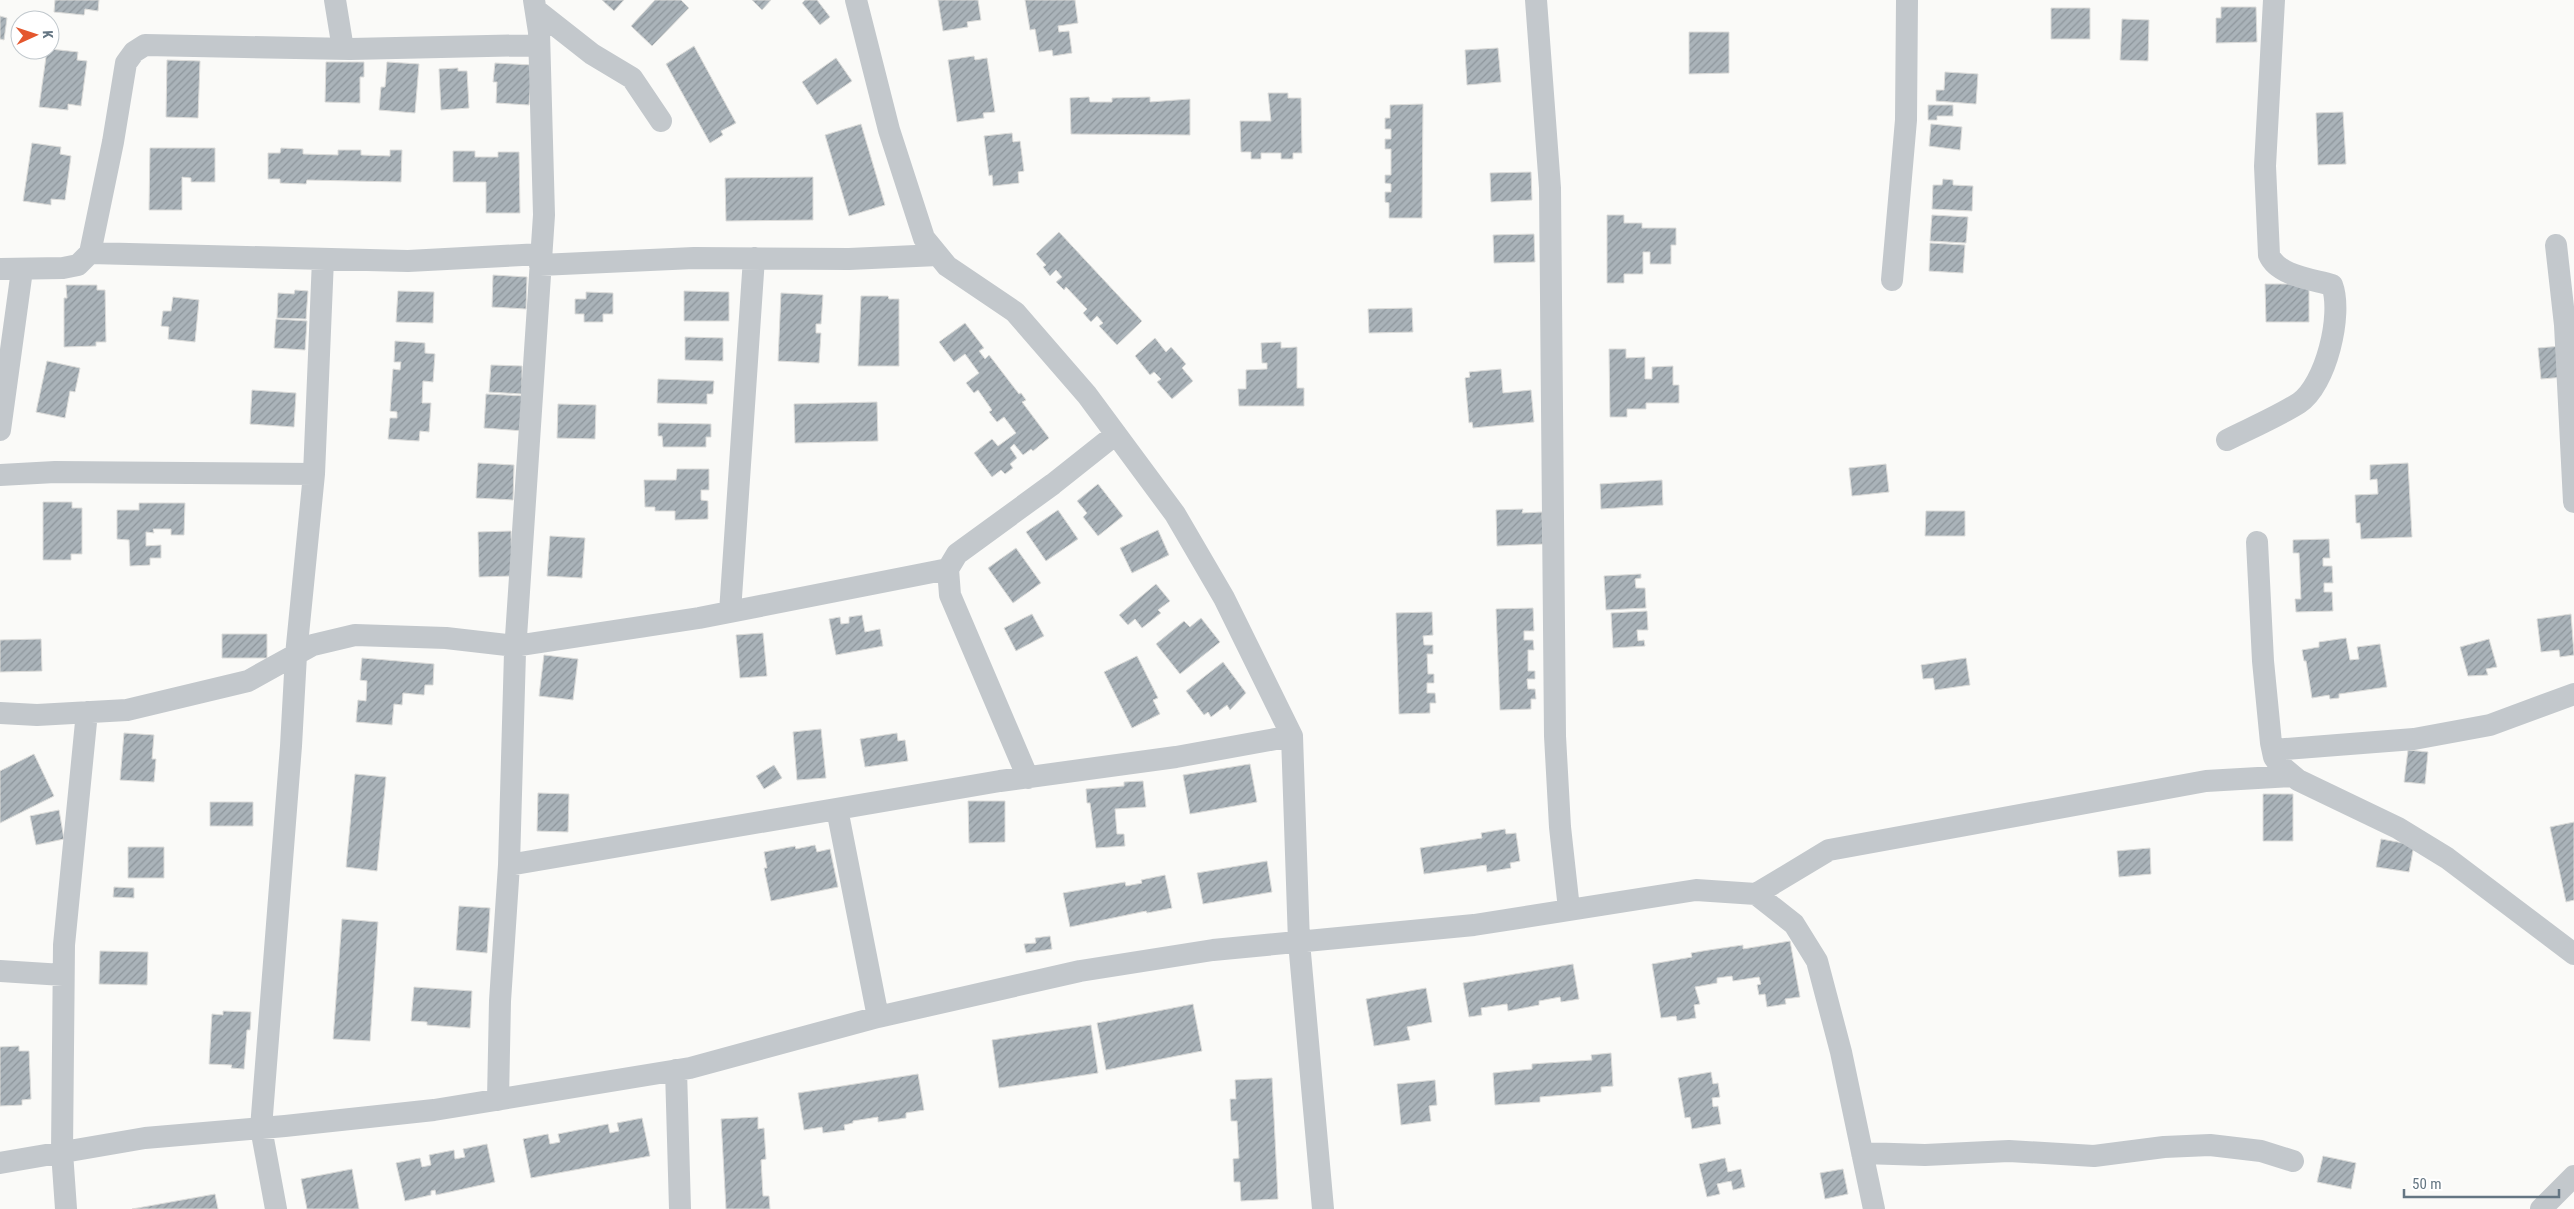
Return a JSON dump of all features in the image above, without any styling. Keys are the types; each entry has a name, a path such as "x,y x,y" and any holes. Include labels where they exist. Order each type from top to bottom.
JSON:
{"street":[{"path":"335,0 343,49"},
{"path":"856,0 889,130 924,238 947,266 1015,312 1087,395 1116,434 1175,514 1219,590 1292,736 1299,942 1323,1209"},
{"path":"1536,0 1550,188 1555,736 1560,827 1569,909"},
{"path":"1892,280 1906,120 1907,0"},
{"path":"2227,440 2301,402 2321,373 2335,327 2336,309 2332,285 2281,270 2272,263 2268,255 2265,166 2274,0"},
{"path":"498,1100 500,1001 509,866 515,646 544,215 540,45 535,5"},
{"path":"535,5 592,54 632,78 661,121"},
{"path":"0,430 11,269 47,270 78,265 90,253 113,142 126,63 134,52 145,44 343,49 540,45"},
{"path":"2556,245 2565,325 2574,502"},
{"path":"90,253 408,261 694,258 849,259 938,255"},
{"path":"730,612 754,258"},
{"path":"276,1209 261,1128 291,746 296,655 314,474 323,259"},
{"path":"1028,778 950,595 948,570 957,554 1053,484 1116,434"},
{"path":"0,476 55,472 314,474"},
{"path":"2257,542 2263,661 2273,750 2279,764 2293,776 2398,828 2447,858 2574,954"},
{"path":"0,713 37,715 128,710 248,681 313,645 354,635 446,638 515,646 730,612 948,570"},
{"path":"2273,750 2414,739 2490,725 2574,694"},
{"path":"66,1209 62,1152 64,945 86,712"},
{"path":"509,866 837,809 1028,778 1176,757 1292,736"},
{"path":"1756,894 1829,850 2206,781 2293,776"},
{"path":"837,809 878,1017"},
{"path":"0,1163 145,1138 261,1128 498,1100 676,1070 878,1017 1080,971 1213,950 1474,925 1696,890 1756,894 1794,924 1817,961 1841,1052 1874,1209"},
{"path":"0,971 63,975"},
{"path":"676,1070 680,1209"},
{"path":"1862,1153 1925,1155 2009,1151 2094,1156 2164,1147 2210,1145 2261,1151 2293,1161"},
{"path":"2541,1209 2574,1176"}],"building":[{"path":"55,0 99,0 98,11 85,9 84,15 60,13 60,10 54,10"},
{"path":"602,0 624,0 614,11"},
{"path":"655,0 681,0 689,8 652,46 631,26"},
{"path":"752,0 771,0 762,10"},
{"path":"805,0 817,0 830,17 820,25 802,3"},
{"path":"938,0 978,0 981,20 967,22 968,27 943,31"},
{"path":"1025,0 1075,0 1078,23 1058,26 1059,32 1069,31 1072,53 1053,56 1052,50 1039,52 1035,29 1030,30"},
{"path":"2221,7 2256,7 2257,42 2216,43 2216,18 2221,18"},
{"path":"2051,8 2090,8 2090,39 2051,39"},
{"path":"0,16 7,18 4,40 0,39"},
{"path":"2122,19 2149,20 2148,61 2120,60"},
{"path":"1689,32 1729,32 1729,73 1689,74"},
{"path":"694,46 736,123 721,131 723,135 710,143 666,64"},
{"path":"1498,48 1501,82 1467,85 1465,50"},
{"path":"60,50 78,52 77,60 87,61 81,106 68,104 68,110 39,107 46,60 60,60"},
{"path":"974,56 975,60 987,58 995,112 983,113 984,118 957,122 948,60"},
{"path":"836,58 852,81 817,105 802,82"},
{"path":"167,60 200,61 198,118 166,117"},
{"path":"326,62 364,62 364,77 360,77 360,103 325,102"},
{"path":"387,62 419,64 415,113 379,110 381,87 385,87"},
{"path":"495,63 532,65 529,105 496,103 497,82 493,82"},
{"path":"458,68 458,71 467,71 469,108 441,110 439,69"},
{"path":"1945,72 1978,74 1976,104 1936,101 1936,90 1944,90"},
{"path":"1268,93 1288,93 1288,98 1301,98 1302,153 1293,153 1293,159 1281,159 1281,153 1261,153 1261,159 1251,159 1251,152 1241,152 1240,121 1271,121"},
{"path":"1089,97 1090,102 1112,102 1112,98 1150,97 1150,102 1190,99 1190,135 1071,134 1070,98"},
{"path":"1423,104 1422,218 1389,218 1389,203 1385,202 1385,192 1391,192 1391,184 1385,183 1385,175 1391,175 1391,149 1385,149 1385,139 1391,139 1391,129 1385,129 1385,118 1390,118 1390,105"},
{"path":"1928,105 1953,105 1953,116 1937,116 1937,120 1928,120"},
{"path":"2343,112 2346,164 2318,165 2316,113"},
{"path":"861,124 885,205 849,216 825,135"},
{"path":"1931,124 1962,127 1960,150 1929,146"},
{"path":"1012,133 1013,142 1020,141 1024,171 1018,172 1019,183 993,186 992,175 989,176 984,136"},
{"path":"32,143 61,147 60,154 71,156 65,200 51,199 51,205 23,201"},
{"path":"150,148 215,148 215,182 191,182 191,178 182,177 182,210 149,210"},
{"path":"281,148 303,149 303,154 338,155 338,150 361,150 361,155 390,156 390,150 402,150 401,182 307,180 306,184 280,183 280,179 268,179 268,153 280,153"},
{"path":"453,151 475,151 475,157 498,157 498,152 519,152 520,213 486,213 486,182 453,182"},
{"path":"1531,172 1532,200 1491,202 1490,173"},
{"path":"813,177 813,220 726,221 725,178"},
{"path":"1943,179 1953,180 1953,185 1973,186 1972,211 1932,209 1933,185 1942,185"},
{"path":"1607,215 1624,215 1624,223 1642,223 1642,228 1676,228 1676,245 1671,245 1671,264 1650,264 1650,252 1643,252 1643,274 1624,274 1624,283 1607,283"},
{"path":"1932,215 1968,217 1966,243 1930,241"},
{"path":"1059,232 1142,321 1117,345 1099,326 1103,323 1097,316 1091,322 1083,313 1087,309 1066,287 1064,290 1056,282 1062,277 1056,270 1050,276 1043,267 1046,265 1036,254"},
{"path":"1534,234 1535,262 1494,263 1493,235"},
{"path":"1930,243 1965,245 1963,273 1929,271"},
{"path":"493,275 527,277 526,309 492,307"},
{"path":"2265,284 2309,284 2309,322 2266,322"},
{"path":"66,285 97,285 97,290 105,290 106,342 96,342 96,346 64,347 64,298 67,298"},
{"path":"295,290 308,291 306,319 277,318 278,293 294,294"},
{"path":"398,291 434,292 433,323 396,322"},
{"path":"684,291 729,292 729,321 684,321"},
{"path":"586,292 613,293 613,314 603,314 603,322 584,322 584,314 575,314 575,299 586,299"},
{"path":"781,293 823,295 821,324 816,324 816,333 821,333 819,363 778,361"},
{"path":"861,296 888,296 889,299 899,299 899,366 858,366"},
{"path":"173,297 199,300 195,342 168,339 169,327 161,326 163,311 171,311"},
{"path":"1412,308 1413,332 1369,333 1368,309"},
{"path":"276,319 307,321 305,350 274,348"},
{"path":"965,323 984,348 979,351 985,359 989,355 1019,394 1021,393 1026,400 1022,402 1049,438 1033,451 1031,449 1023,455 1014,444 1010,448 1017,458 1010,464 1013,468 1005,474 1001,470 992,477 974,453 992,439 998,446 1016,433 1004,417 997,422 989,412 992,410 978,390 974,393 966,383 979,373 965,354 954,362 939,342"},
{"path":"685,337 723,338 723,361 685,360"},
{"path":"1155,338 1166,352 1171,347 1186,364 1182,368 1193,381 1172,399 1157,382 1161,379 1154,372 1150,375 1135,356"},
{"path":"395,341 425,343 425,353 435,354 433,382 423,381 422,403 431,403 429,432 420,431 419,441 388,439 390,418 397,418 397,412 390,411 393,369 400,370 401,362 394,362"},
{"path":"1281,342 1281,348 1297,347 1297,388 1304,388 1304,406 1239,406 1238,389 1246,389 1246,370 1267,369 1267,363 1262,363 1261,343"},
{"path":"2562,346 2565,377 2541,379 2538,348"},
{"path":"1609,349 1626,349 1626,358 1645,357 1645,379 1652,379 1652,367 1673,366 1673,385 1679,385 1679,403 1646,403 1646,409 1627,409 1627,417 1610,417"},
{"path":"47,361 80,368 75,392 70,391 65,418 36,412"},
{"path":"491,365 522,366 522,394 489,392"},
{"path":"1501,369 1503,393 1531,390 1534,422 1473,428 1472,422 1469,423 1465,378 1470,377 1469,372"},
{"path":"658,379 714,381 713,394 707,394 707,404 657,403"},
{"path":"252,390 296,393 294,427 250,424"},
{"path":"486,394 526,396 524,431 484,428"},
{"path":"877,402 878,441 795,443 794,404"},
{"path":"558,404 596,405 595,439 557,438"},
{"path":"658,423 711,424 711,437 706,437 706,447 663,447 662,436 658,436"},
{"path":"478,463 514,465 513,500 476,498"},
{"path":"2408,463 2412,537 2361,539 2360,523 2356,523 2355,495 2378,494 2377,479 2370,480 2370,465"},
{"path":"1886,464 1889,492 1852,496 1849,468"},
{"path":"677,469 709,469 709,490 701,490 701,500 708,501 708,519 675,520 675,511 655,511 655,507 645,507 644,480 676,480"},
{"path":"1662,480 1663,505 1601,509 1600,484"},
{"path":"1098,484 1123,516 1098,536 1083,517 1087,513 1077,501"},
{"path":"43,502 72,502 72,508 82,508 82,554 71,554 71,560 43,560"},
{"path":"139,503 185,503 184,535 171,535 171,529 153,529 154,533 146,532 146,546 161,545 161,558 150,558 150,565 130,566 129,540 117,539 117,510 139,510"},
{"path":"1523,509 1522,513 1542,512 1543,544 1497,546 1496,510"},
{"path":"1058,510 1078,539 1046,561 1026,532"},
{"path":"1926,511 1965,511 1965,536 1925,536"},
{"path":"1158,530 1169,555 1132,573 1120,548"},
{"path":"511,531 512,576 479,577 478,532"},
{"path":"550,536 585,538 582,578 547,576"},
{"path":"2329,539 2330,558 2323,558 2323,566 2332,566 2333,583 2324,583 2324,592 2332,592 2333,611 2296,612 2295,599 2301,599 2299,553 2293,553 2293,540"},
{"path":"1016,548 1041,583 1013,603 988,568"},
{"path":"1641,574 1641,578 1635,579 1636,588 1645,588 1646,608 1606,610 1604,576"},
{"path":"1156,584 1170,601 1158,610 1161,613 1142,628 1135,619 1128,625 1119,615"},
{"path":"1533,608 1534,631 1524,631 1524,640 1533,640 1534,650 1528,650 1528,671 1535,671 1535,679 1527,679 1528,689 1535,689 1536,699 1531,699 1531,709 1500,710 1496,609"},
{"path":"1647,611 1648,630 1637,630 1638,641 1644,640 1645,646 1613,648 1611,613"},
{"path":"1432,612 1433,635 1423,636 1424,645 1433,645 1433,654 1427,654 1428,674 1434,674 1434,683 1427,683 1427,693 1435,693 1436,703 1430,703 1430,713 1399,714 1396,613"},
{"path":"1032,614 1044,636 1016,651 1004,628"},
{"path":"2571,614 2574,655 2560,657 2559,650 2541,652 2537,619"},
{"path":"862,615 865,632 880,629 883,646 836,655 829,619 840,617 841,624 849,623 849,617"},
{"path":"1201,618 1220,642 1180,674 1156,644 1184,621 1190,627"},
{"path":"763,633 767,676 740,678 736,635"},
{"path":"222,634 267,634 267,658 222,658"},
{"path":"2346,638 2350,660 2359,659 2357,647 2380,644 2387,687 2339,694 2339,698 2330,699 2329,695 2312,698 2306,661 2304,661 2302,650 2319,647 2319,642"},
{"path":"41,639 42,671 0,672 0,640"},
{"path":"2489,639 2497,667 2486,669 2488,675 2468,676 2460,647"},
{"path":"544,655 578,659 573,700 539,696"},
{"path":"1137,656 1158,698 1153,700 1160,714 1132,728 1104,672"},
{"path":"362,658 434,664 433,685 425,685 424,695 403,693 402,705 394,704 392,725 356,722 358,700 366,701 367,681 360,680"},
{"path":"1966,658 1970,685 1935,690 1933,678 1923,679 1921,665"},
{"path":"1223,662 1246,693 1230,710 1227,705 1211,717 1208,712 1204,715 1186,691"},
{"path":"821,729 826,778 797,780 793,732"},
{"path":"124,733 154,735 152,759 156,759 154,782 120,780"},
{"path":"897,733 898,741 905,740 908,761 865,767 860,739"},
{"path":"2408,750 2428,752 2425,784 2404,782"},
{"path":"34,754 54,796 0,823 0,771"},
{"path":"1250,764 1257,802 1190,814 1183,775"},
{"path":"774,765 782,778 764,789 756,776"},
{"path":"355,774 386,777 377,871 346,867"},
{"path":"1143,781 1146,807 1115,809 1117,834 1124,834 1125,846 1096,848 1090,803 1087,803 1086,789 1124,786 1124,782"},
{"path":"538,793 569,794 568,832 537,831"},
{"path":"2263,794 2293,794 2293,841 2263,841"},
{"path":"968,801 1005,801 1005,842 969,843"},
{"path":"210,802 253,802 253,826 210,826"},
{"path":"59,810 64,839 36,845 30,816"},
{"path":"2574,822 2574,900 2566,902 2550,827"},
{"path":"1505,829 1506,834 1516,833 1520,861 1510,863 1511,868 1487,872 1486,865 1424,874 1420,848 1482,838 1481,833"},
{"path":"2381,839 2414,845 2409,872 2376,867"},
{"path":"815,845 817,852 830,849 838,887 771,901 764,868 767,868 764,852 795,846 796,849"},
{"path":"128,847 164,847 164,878 128,878"},
{"path":"2150,848 2151,874 2119,877 2117,851"},
{"path":"1267,861 1272,892 1203,904 1197,873"},
{"path":"1165,875 1172,908 1147,913 1146,911 1070,927 1063,893 1125,882 1126,886 1142,883 1141,880"},
{"path":"114,887 134,888 134,898 113,897"},
{"path":"459,906 490,908 487,953 456,950"},
{"path":"342,919 378,922 370,1041 333,1039"},
{"path":"1050,936 1052,949 1026,953 1024,944 1036,943 1035,938"},
{"path":"1790,941 1800,997 1785,999 1786,1004 1767,1007 1765,994 1759,995 1757,985 1761,984 1759,977 1733,981 1732,976 1717,978 1717,983 1695,987 1700,1004 1694,1005 1696,1018 1677,1021 1676,1016 1661,1018 1652,964 1692,957 1691,953 1743,945 1743,949"},
{"path":"100,951 148,952 147,985 99,984"},
{"path":"1573,964 1579,999 1561,1002 1560,997 1539,1001 1539,1005 1508,1011 1507,1004 1481,1008 1482,1015 1469,1017 1463,983"},
{"path":"414,987 472,991 470,1028 427,1025 427,1022 411,1021"},
{"path":"1426,988 1432,1022 1407,1027 1410,1040 1374,1046 1366,999"},
{"path":"1193,1004 1202,1051 1106,1070 1097,1023"},
{"path":"223,1011 251,1012 250,1030 247,1030 244,1069 231,1068 232,1065 209,1064 212,1014 223,1015"},
{"path":"1091,1025 1098,1073 999,1088 992,1040"},
{"path":"19,1046 19,1051 29,1051 31,1099 22,1100 22,1105 0,1106 0,1047"},
{"path":"1611,1053 1613,1086 1601,1087 1601,1092 1540,1097 1540,1102 1495,1105 1493,1073 1532,1069 1532,1064 1592,1060 1591,1055"},
{"path":"1711,1072 1713,1084 1718,1083 1720,1097 1712,1098 1713,1107 1718,1106 1721,1124 1692,1129 1690,1117 1685,1118 1678,1078"},
{"path":"918,1074 924,1110 906,1113 906,1118 878,1122 878,1117 853,1121 853,1123 844,1125 845,1130 823,1133 822,1127 804,1130 798,1093"},
{"path":"1272,1078 1278,1199 1241,1201 1240,1182 1234,1182 1233,1159 1239,1158 1237,1121 1231,1121 1230,1099 1236,1099 1235,1080"},
{"path":"1435,1080 1437,1105 1429,1106 1431,1121 1401,1125 1397,1084"},
{"path":"758,1117 758,1129 764,1128 766,1159 761,1160 763,1196 769,1196 770,1209 726,1209 721,1119"},
{"path":"642,1118 650,1156 531,1178 523,1139 548,1134 550,1144 560,1142 558,1134 608,1124 610,1133 619,1131 617,1123"},
{"path":"487,1144 495,1182 436,1195 435,1190 431,1191 431,1195 405,1201 396,1163 420,1158 422,1167 431,1165 429,1155 454,1150 455,1159 465,1157 463,1149"},
{"path":"2323,1156 2356,1163 2351,1189 2317,1182"},
{"path":"1725,1158 1728,1172 1741,1169 1745,1187 1733,1190 1731,1181 1717,1184 1720,1194 1707,1197 1699,1164"},
{"path":"352,1169 359,1209 307,1209 301,1179"},
{"path":"1843,1169 1848,1194 1825,1199 1820,1173"},
{"path":"215,1194 218,1209 132,1209"}]}
